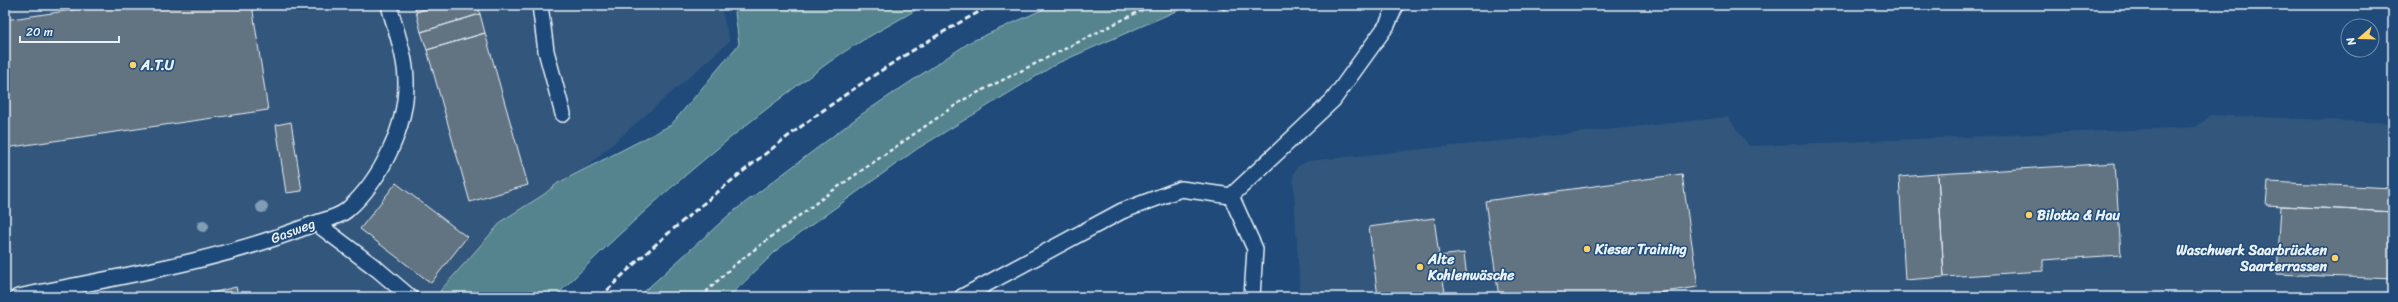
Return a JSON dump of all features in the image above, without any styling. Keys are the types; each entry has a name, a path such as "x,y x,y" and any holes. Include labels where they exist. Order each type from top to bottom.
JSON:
{"lane":[{"name":"Gasweg","path":"18,297 238,250 346,211 371,182 397,133 405,104 406,81 402,54 389,5"},
{"path":"540,5 546,51 563,114"},
{"path":"1231,196 1333,100 1387,25 1396,5"},
{"path":"962,297 1122,211 1181,189 1231,196"},
{"path":"1231,196 1255,249 1252,297"},
{"path":"316,223 377,269 410,297"}],"path":[{"path":"701,297 734,265 822,198 963,100 1138,12 1155,5"}],"shaded area":[{"path":"5,5 720,5 730,41 524,222 454,297 5,297"},
{"path":"2211,115 2393,123 2393,297 1300,297 1293,175 1297,167 1308,161 1728,117 1749,146 2196,127"}],"green space":[{"path":"734,5 924,5 839,55 756,117 687,174 619,234 555,297 443,297 440,291 503,220 543,195 558,183 671,125 739,44"},
{"path":"1053,5 1190,5 1058,63 917,149 778,249 729,297 638,297 730,214 862,114 970,42"}],"building":[{"name":"A.T.U","path":"106,5 252,5 268,110 5,148 5,20"},
{"path":"414,5 440,5 416,12"},
{"path":"440,5 478,5 480,14 421,32 416,12"},
{"path":"1221,5 1236,5 1223,10"},
{"path":"480,14 485,33 427,50 421,32"},
{"path":"485,33 528,185 470,202 427,50"},
{"path":"291,122 302,191 286,193 276,125"},
{"name":"Bilotta & Hau","path":"2115,163 2121,255 2043,260 2043,271 1944,277 1938,174"},
{"path":"1682,174 1698,287 1630,297 1499,297 1485,201"},
{"path":"1938,174 1944,277 1905,280 1899,177"},
{"path":"2268,182 2393,188 2393,212 2266,205"},
{"path":"396,183 467,237 431,283 360,229"},
{"name":"Waschwerk Saarbrücken Saarterrassen","path":"2281,206 2393,212 2393,279 2277,274"},
{"name":"Alte Kohlenwäsche","path":"1434,218 1439,256 1464,253 1467,278 1443,281 1446,297 1378,297 1369,227"},
{"path":"236,287 239,297 208,297 207,294"}],"railway":[{"path":"601,297 630,268 677,226 788,136 888,66 957,24 992,5"}],"place":[{"name":"A.T.U","path":"133,65"},
{"name":"Bilotta & Hau","path":"2029,215"},
{"name":"Kieser Training","path":"1587,249"},
{"name":"Waschwerk Saarbrücken Saarterrassen","path":"2335,258"},
{"name":"Alte Kohlenwäsche","path":"1420,267"}]}
